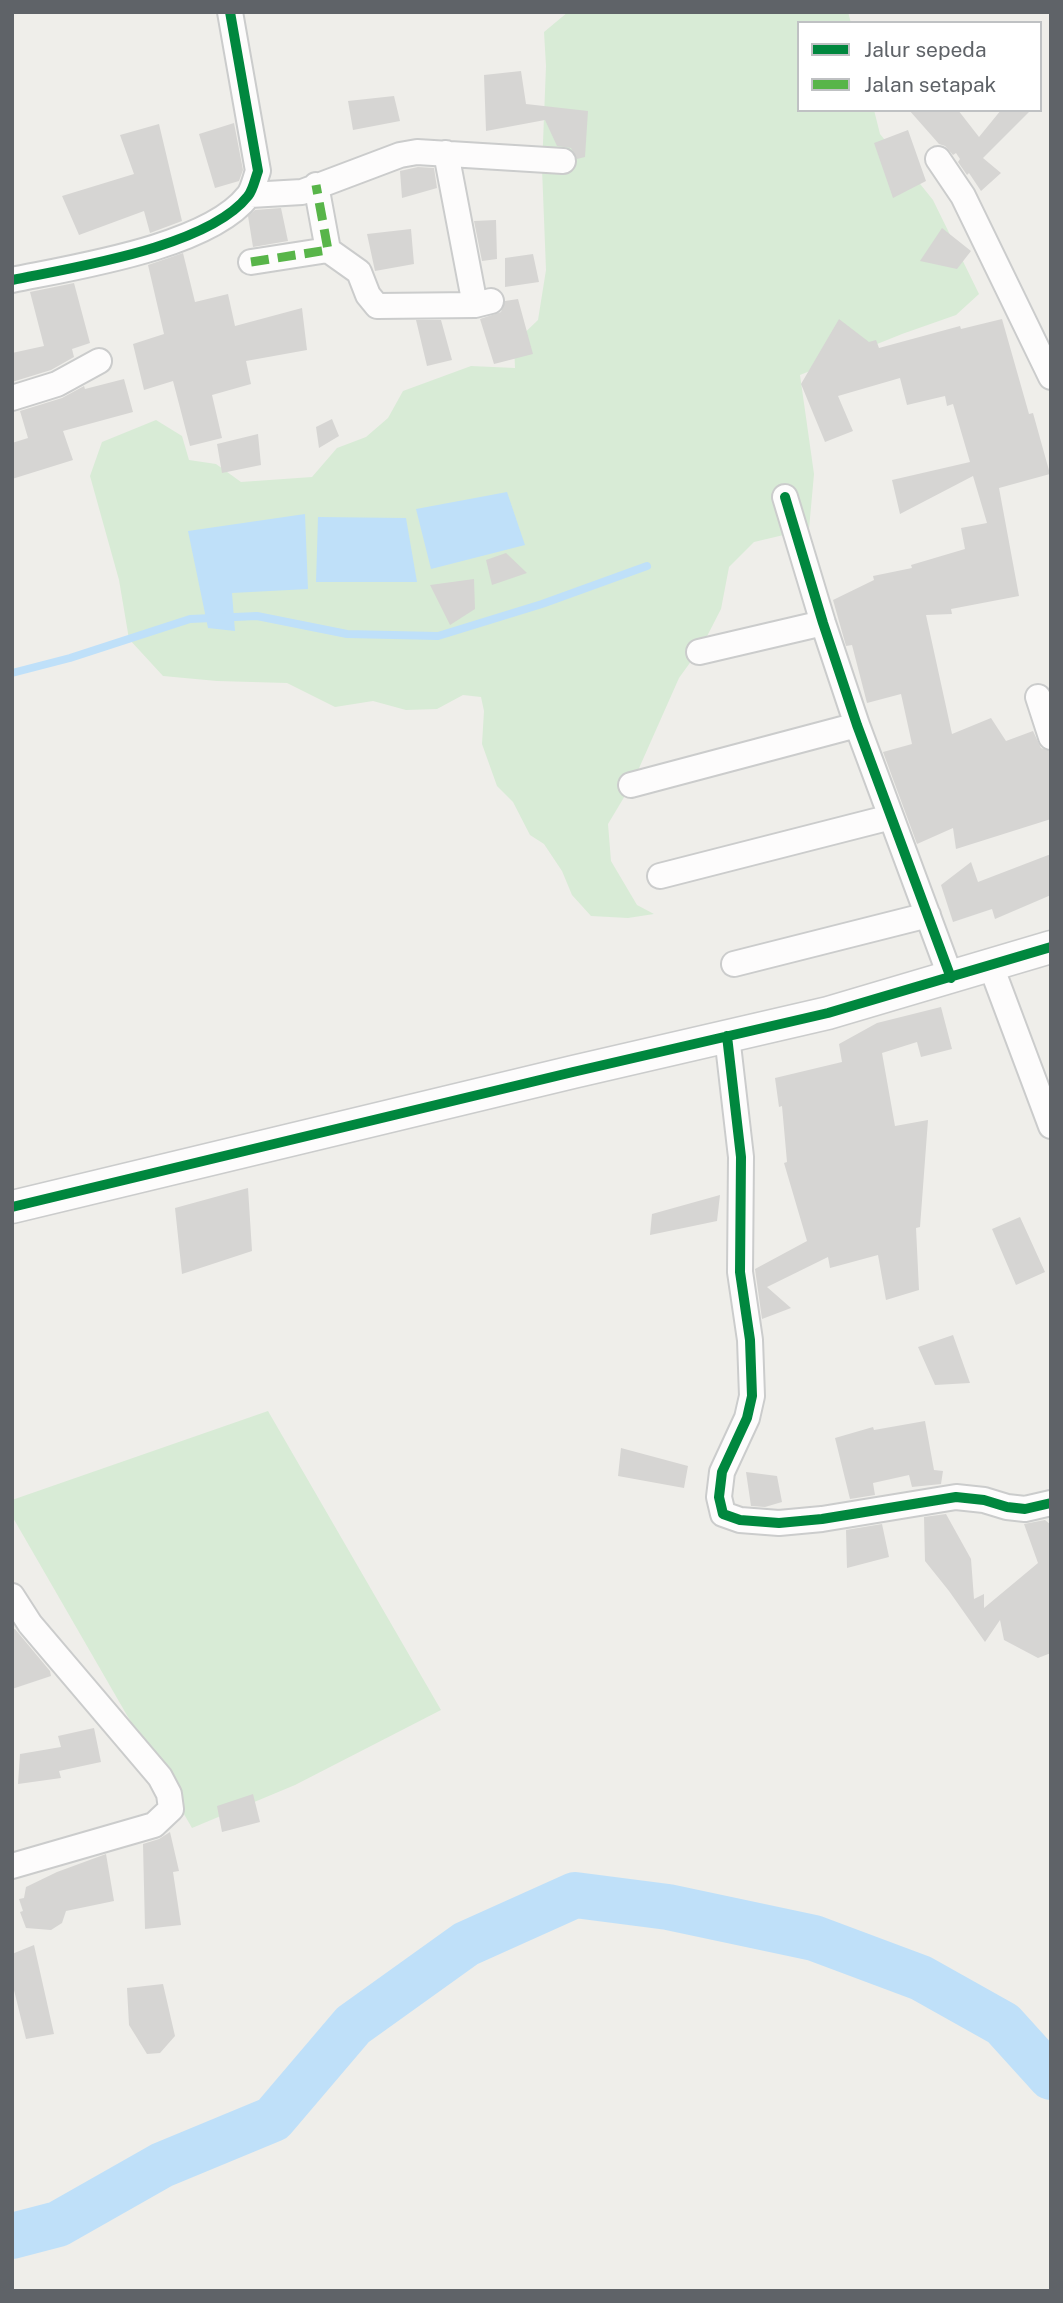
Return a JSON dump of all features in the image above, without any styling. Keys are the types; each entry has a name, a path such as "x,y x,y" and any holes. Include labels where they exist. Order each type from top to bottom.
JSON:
{"street":[{"path":"12,280 124,257 150,249 219,223 250,195 258,171 230,12"},
{"path":"250,195 302,192 400,155 446,153 564,161"},
{"path":"316,185 328,250 359,272 368,295 377,306 483,303 446,153"},
{"path":"938,159 963,196 1051,377"},
{"path":"251,262 328,250"},
{"path":"12,398 57,384 99,361"},
{"path":"785,498 858,725 951,978"},
{"path":"699,652 823,623"},
{"path":"1038,697 1051,737"},
{"path":"631,785 858,725"},
{"path":"660,876 891,817"},
{"path":"734,964 928,915"},
{"path":"12,1208 828,1013 1051,947"},
{"path":"991,966 1051,1126"},
{"path":"727,1037 741,1157 740,1272 750,1340 752,1396 747,1418 722,1472 719,1497 723,1514 740,1520 779,1524 956,1497 1026,1509 1051,1503"},
{"path":"12,1596 30,1624 160,1777 169,1794 171,1809 154,1825 12,1866"}],"green space":[{"path":"568,12 848,12 850,21 797,21 797,112 874,112 880,134 933,200 979,294 956,315 800,375 814,474 809,529 754,542 729,567 721,609 702,646 679,678 632,784 608,824 611,861 637,905 654,914 628,918 591,916 572,895 562,871 544,844 530,835 513,802 497,786 482,744 484,711 481,697 463,695 437,709 406,710 373,701 335,707 287,683 163,676 129,639 119,580 90,476 102,442 156,420 182,436 189,460 216,464 241,482 312,477 337,448 366,437 388,418 403,391 471,366 515,368 514,343 538,320 546,270 542,168 546,66 544,32"},
{"path":"268,1411 441,1710 295,1785 192,1828 12,1516 12,1500"}],"water":[{"path":"507,492 525,545 431,569 416,509"},
{"path":"305,514 308,589 232,593 235,631 208,628 188,531"},
{"path":"318,517 406,518 417,582 316,582"}],"building":[{"path":"521,71 526,104 588,111 585,157 577,159 571,148 557,146 545,120 486,131 484,75"},
{"path":"394,96 400,121 353,130 348,101"},
{"path":"911,112 960,112 979,137 999,112 1029,112 983,158 1001,173 981,191 958,162 960,159 956,153 953,155 945,146 939,144"},
{"path":"234,123 243,170 239,181 215,188 199,134"},
{"path":"159,124 182,221 150,233 144,211 79,235 62,196 134,174 120,135"},
{"path":"908,130 926,181 893,198 874,143"},
{"path":"418,167 434,168 437,188 402,198 400,171"},
{"path":"281,208 288,241 253,247 248,216 255,210"},
{"path":"496,220 497,259 482,261 474,221"},
{"path":"942,228 971,251 957,269 920,261"},
{"path":"411,229 414,264 375,271 367,234"},
{"path":"183,253 195,302 228,294 235,326 302,308 307,350 246,361 251,384 212,395 222,438 190,446 173,381 144,390 133,344 164,334 148,265"},
{"path":"533,254 539,282 505,287 505,258"},
{"path":"74,283 90,343 72,349 74,357 51,370 12,382 12,353 44,346 30,292"},
{"path":"518,299 533,354 494,364 480,319 501,312 505,301"},
{"path":"839,319 869,342 876,340 879,348 960,326 961,329 1002,319 1029,414 1033,413 1050,474 999,488 1019,596 951,609 952,614 926,615 952,734 991,718 1006,741 1033,731 1041,748 1051,751 1051,819 956,849 953,828 917,844 883,752 912,744 901,694 867,703 852,645 846,646 833,600 874,580 873,576 912,568 911,565 965,549 961,528 987,523 973,476 900,514 892,480 970,462 953,404 947,406 945,396 907,405 900,378 838,396 853,431 825,442 801,384"},
{"path":"416,320 441,320 452,360 427,366"},
{"path":"124,379 133,412 63,431 73,460 12,479 12,443 28,438 20,411 62,398 84,386 85,389"},
{"path":"332,419 339,436 319,448 316,427"},
{"path":"258,434 261,465 222,473 217,444"},
{"path":"506,553 527,573 492,585 486,560"},
{"path":"474,579 475,609 450,625 430,585"},
{"path":"1051,854 1051,895 995,919 992,909 953,922 941,885 971,862 978,882"},
{"path":"941,1007 952,1049 921,1057 917,1042 882,1053 895,1126 928,1120 920,1227 916,1228 919,1290 886,1300 878,1255 830,1268 828,1257 767,1287 791,1308 762,1319 755,1269 807,1241 784,1163 787,1162 782,1106 779,1107 775,1078 842,1062 839,1044 877,1023"},
{"path":"248,1188 252,1251 182,1274 175,1208"},
{"path":"720,1195 717,1221 650,1235 652,1214"},
{"path":"1020,1217 1045,1272 1016,1285 992,1229"},
{"path":"953,1335 970,1383 935,1385 918,1347"},
{"path":"925,1421 934,1470 943,1471 941,1484 912,1487 909,1475 873,1483 875,1495 850,1499 835,1438 873,1427 874,1430"},
{"path":"621,1448 688,1466 684,1488 618,1476"},
{"path":"746,1472 777,1476 782,1502 765,1507 751,1506"},
{"path":"946,1514 971,1559 974,1599 984,1594 984,1608 1038,1563 1024,1524 1045,1520 1051,1525 1051,1653 1038,1658 1004,1640 1000,1620 985,1642 925,1561 924,1517"},
{"path":"882,1524 889,1557 847,1568 846,1530"},
{"path":"15,1629 50,1671 51,1676 12,1689 12,1630"},
{"path":"94,1728 101,1762 59,1771 61,1778 18,1784 20,1754 61,1747 58,1736"},
{"path":"253,1794 260,1822 222,1832 217,1806"},
{"path":"170,1832 179,1871 173,1872 181,1925 145,1929 143,1844"},
{"path":"106,1854 114,1901 66,1911 62,1923 51,1930 26,1928 19,1899 24,1898 26,1887"},
{"path":"34,1945 54,2034 26,2039 12,1982 12,1954"},
{"path":"163,1984 175,2036 160,2053 147,2054 129,2025 127,1988"}],"waterway":[{"path":"12,673 70,658 190,619 257,616 347,634 438,636 542,604 647,566"},
{"path":"12,2236 58,2224 162,2165 273,2119 353,2025 466,1944 575,1895 668,1907 814,1938 921,1978 1003,2024 1051,2077"}],"marked path":[{"path":"251,262 328,250 316,185"}],"cycle path":[{"path":"12,280 104,261 172,242 229,214 248,196 258,171 230,12"},
{"path":"785,497 857,725 951,978"},
{"path":"12,1207 828,1013 1051,947"},
{"path":"727,1036 741,1157 740,1272 750,1340 752,1396 747,1418 722,1472 719,1497 723,1514 740,1520 779,1523 822,1519 956,1497 1025,1509 1051,1503"}]}
